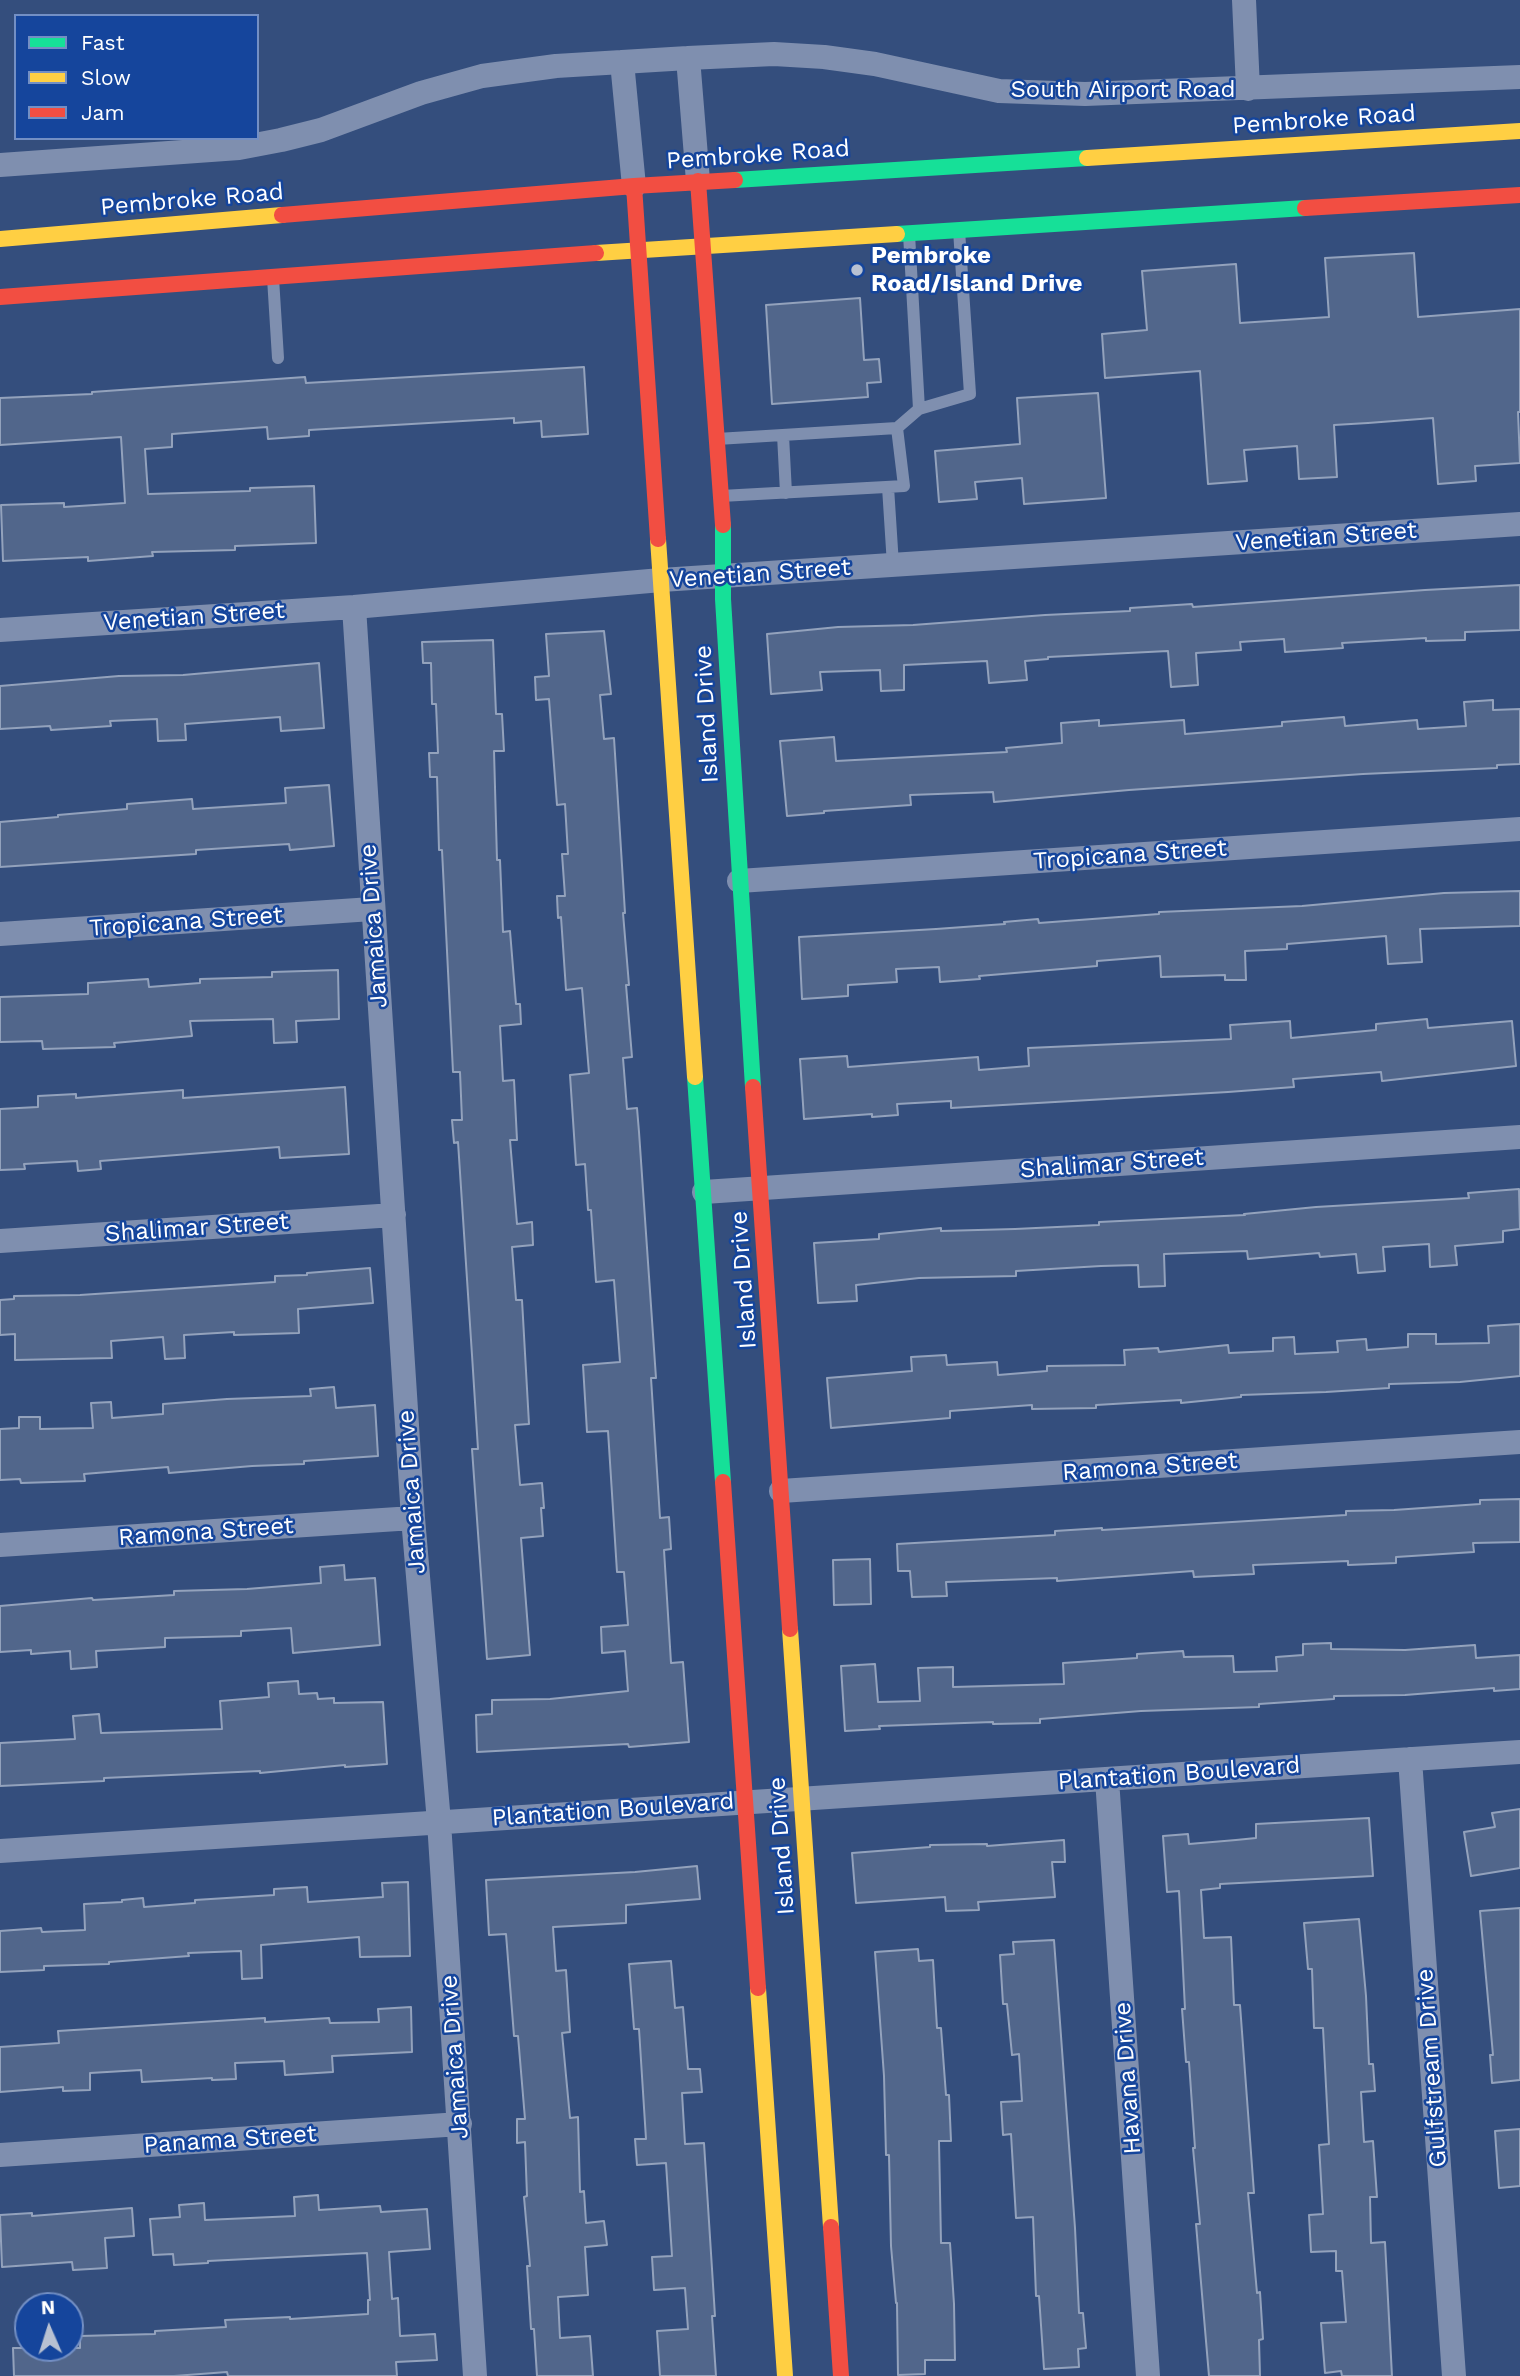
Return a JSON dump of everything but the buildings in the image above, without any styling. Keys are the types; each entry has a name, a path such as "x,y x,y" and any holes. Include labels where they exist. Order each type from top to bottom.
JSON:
{"street":[{"path":"1244,0 1248,89"},
{"name":"South Airport Road","path":"0,165 239,148 321,130 421,93 482,76 527,69 688,58 774,54 824,57 876,64 999,91 1025,92 1126,94 1520,77"},
{"path":"688,58 698,181"},
{"path":"622,62 634,186"},
{"name":"Pembroke Road","path":"0,239 698,181 1520,131"},
{"name":"Island Drive","path":"698,181 721,496 739,881 841,2376"},
{"name":"Island Drive","path":"634,186 785,2376"},
{"path":"0,297 638,250 1520,195"},
{"name":"Venetian Street","path":"0,630 354,607 661,580 1520,524"},
{"name":"Jamaica Drive","path":"354,607 413,1518 439,1822 475,2376"},
{"name":"Tropicana Street","path":"739,881 1520,829"},
{"name":"Tropicana Street","path":"0,934 372,909"},
{"name":"Shalimar Street","path":"704,1192 1520,1137"},
{"name":"Shalimar Street","path":"0,1241 394,1215"},
{"name":"Ramona Street","path":"781,1491 1520,1442"},
{"name":"Ramona Street","path":"0,1545 413,1518"},
{"name":"Plantation Boulevard","path":"0,1851 1520,1752"},
{"name":"Gulfstream Drive","path":"1410,1759 1454,2376"},
{"name":"Havana Drive","path":"1107,1779 1148,2376"},
{"name":"Panama Street","path":"0,2155 460,2124"}],"lane":[{"path":"717,439 897,428 919,409 970,394 959,230"},
{"path":"909,233 919,409"},
{"path":"272,277 278,358"},
{"path":"721,496 904,486 897,428"},
{"path":"783,435 786,493"},
{"path":"888,487 893,565"}],"traffic: fast":[{"path":"735,180 1087,158"},
{"path":"897,234 1305,208"},
{"path":"723,525 723,599 753,1087"},
{"path":"695,1077 723,1482"}],"traffic: slow":[{"path":"1087,158 1520,131"},
{"path":"0,239 282,215"},
{"path":"596,253 897,234"},
{"path":"658,539 695,1077"},
{"path":"790,1629 831,2227"},
{"path":"758,1988 785,2376"}],"traffic: jam":[{"path":"282,215 735,180"},
{"path":"698,181 723,525"},
{"path":"634,186 658,539"},
{"path":"1305,208 1520,195"},
{"path":"0,297 596,253"},
{"path":"753,1087 790,1629"},
{"path":"723,1482 758,1988"},
{"path":"831,2227 841,2376"}],"place":[{"name":"Pembroke Road/Island Drive","path":"857,270"}]}
